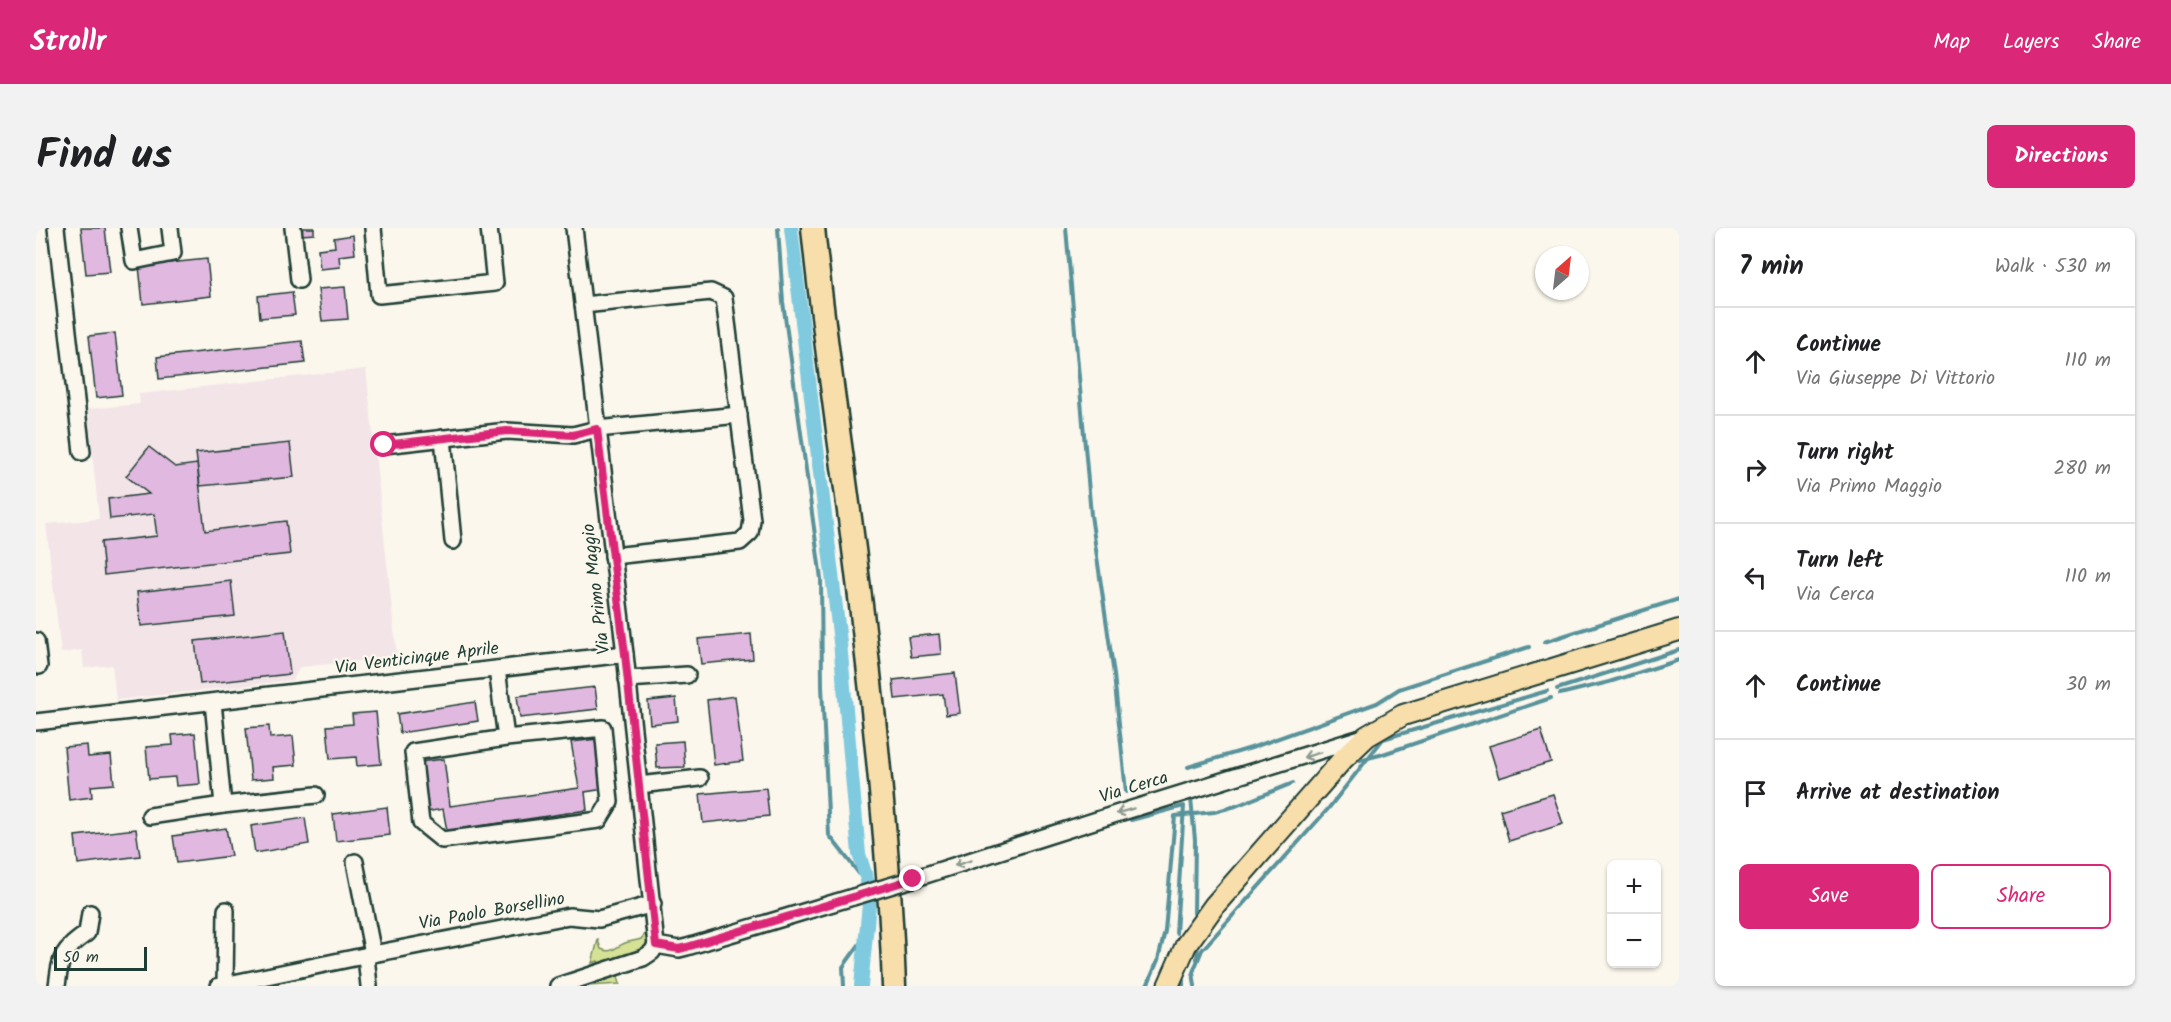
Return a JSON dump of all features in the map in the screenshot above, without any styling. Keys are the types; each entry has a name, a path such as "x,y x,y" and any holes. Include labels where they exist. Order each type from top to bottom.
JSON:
{"highway":[{"path":"813,228 820,300 855,559 881,800 894,986"}],"main road":[{"path":"1168,986 1186,945 1214,906 1343,759 1367,736 1403,715 1679,630"}],"street":[{"path":"56,228 82,452"},
{"path":"129,228 134,261 173,253 170,228"},
{"path":"293,228 299,280"},
{"path":"373,228 380,295 495,283 489,228"},
{"name":"Via Primo Maggio","path":"574,228 625,654 656,945"},
{"path":"583,305 711,292 724,298 752,520 750,532 740,542 613,556"},
{"path":"384,445 507,431 573,435 597,429 739,415"},
{"path":"443,438 453,541"},
{"path":"36,641 39,666"},
{"name":"Via Venticinque Aprile","path":"36,722 625,654"},
{"path":"497,669 506,738"},
{"path":"627,679 687,675"},
{"path":"213,702 223,804"},
{"path":"603,728 610,802 599,820 442,840 421,824 413,752 506,738 603,728"},
{"name":"Via Cerca","path":"656,945 679,949 687,947 913,879 1367,736"},
{"path":"639,785 700,778"},
{"path":"150,816 223,804 316,795"},
{"path":"355,862 370,955 369,986"},
{"name":"Via Paolo Borsellino","path":"226,910 222,985 569,916 599,919 653,904"},
{"path":"57,986 60,957 70,945 87,933 90,913"},
{"path":"558,986 643,958 652,952 656,945"}],"shaded area":[{"path":"366,369 397,657 300,667 293,680 116,700 112,665 84,668 82,650 61,653 46,524 99,519 88,409 140,404 139,394"}],"green space":[{"path":"646,923 649,936 644,949 599,964 598,961 592,963 598,940 601,949 611,950 641,939 646,933"},
{"path":"614,975 618,976 620,984 588,986 588,983"}],"building":[{"path":"81,228 105,228 110,272 86,274"},
{"path":"302,228 314,228 314,234 302,235"},
{"path":"353,235 355,254 339,256 340,267 320,269 318,249 335,247 334,238"},
{"path":"207,259 211,296 143,304 139,266"},
{"path":"345,287 348,319 322,321 318,289"},
{"path":"292,292 295,315 260,318 258,296"},
{"path":"115,333 122,395 96,398 89,336"},
{"path":"302,341 305,363 159,379 157,357"},
{"path":"290,443 294,477 200,486 196,453"},
{"path":"149,447 175,467 197,464 205,531 286,521 290,554 104,575 101,542 157,536 154,514 110,519 108,499 149,494 126,476"},
{"path":"231,581 235,616 141,626 137,592"},
{"path":"285,631 290,674 200,684 195,641"},
{"path":"751,634 753,659 701,664 698,639"},
{"path":"939,634 941,654 911,657 908,637"},
{"path":"955,673 960,713 946,715 943,694 895,699 893,680"},
{"path":"595,687 598,709 520,718 517,696"},
{"path":"735,696 743,761 714,765 707,700"},
{"path":"676,698 678,721 650,724 648,701"},
{"path":"475,702 478,721 400,733 397,714"},
{"path":"376,712 381,764 357,766 356,757 330,759 327,726 353,724 352,714"},
{"path":"269,726 270,738 293,736 296,765 273,767 274,778 251,780 246,728"},
{"path":"1541,730 1551,762 1499,778 1489,746"},
{"path":"195,733 200,784 176,786 175,777 149,779 146,747 173,745 172,735"},
{"path":"598,739 604,789 585,792 587,810 447,831 443,809 426,812 419,762 444,759 450,806 579,788 571,742"},
{"path":"683,741 685,767 657,768 655,743"},
{"path":"87,745 88,757 111,755 114,784 91,786 92,797 69,800 64,747"},
{"path":"766,788 769,816 703,823 700,794"},
{"path":"1553,794 1563,824 1509,841 1500,810"},
{"path":"387,807 390,835 336,841 333,814"},
{"path":"305,818 309,844 255,853 251,826"},
{"path":"226,828 231,856 177,863 173,836"},
{"path":"136,829 140,856 78,864 75,836"}],"waterway":[{"path":"778,228 783,302 821,579 822,686 829,835 864,880 865,890"},
{"path":"791,228 840,642 859,854 867,880 869,904 861,986"},
{"path":"1066,228 1091,515 1114,675 1126,792"},
{"path":"1544,642 1679,599"},
{"path":"1188,767 1251,748 1377,703 1399,689 1529,647"},
{"path":"1557,689 1679,650"},
{"path":"1560,694 1609,682 1679,660"},
{"path":"1195,986 1193,972 1202,950 1328,809 1383,739 1547,691"},
{"path":"1360,760 1551,698"},
{"path":"1147,986 1158,960 1165,931 1175,816 1214,812 1236,806 1293,783"},
{"path":"1191,798 1195,840 1194,913"},
{"path":"1131,820 1184,806 1176,933"},
{"path":"844,986 843,967 861,942 866,908 865,898"},
{"path":"1197,959 1198,942"},
{"path":"1183,980 1183,986"}],"route":[{"path":"384,445 507,431 573,435 597,429 625,654 656,945 679,949 687,947 913,879"}]}
